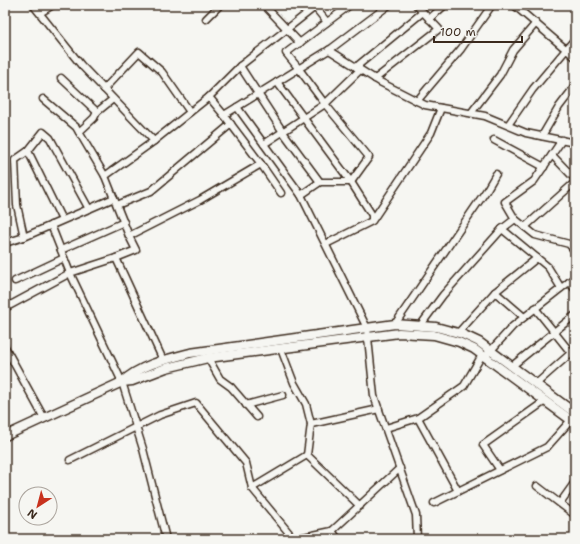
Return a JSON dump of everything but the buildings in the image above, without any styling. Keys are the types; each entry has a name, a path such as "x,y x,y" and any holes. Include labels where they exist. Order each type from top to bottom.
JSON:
{"main road":[{"path":"5,436 122,382 166,368 208,358 281,349 368,332 395,324 436,327 458,333 479,342 486,354 545,401 574,419"},
{"path":"368,332 434,335 459,342 512,366 536,384 574,419"},
{"path":"122,382 129,375 163,360 206,350 332,338"}],"street":[{"path":"33,5 81,65 154,141"},
{"path":"40,13 53,5"},
{"path":"206,18 220,5"},
{"path":"350,5 286,53 325,104 369,157 351,182"},
{"path":"224,114 329,50 389,5"},
{"path":"375,79 439,29 416,5"},
{"path":"429,19 445,5"},
{"path":"417,101 461,49 492,5"},
{"path":"514,5 575,57"},
{"path":"105,176 154,141 209,97 240,66 314,6 327,22"},
{"path":"266,7 300,43"},
{"path":"264,144 325,104 358,68 423,12"},
{"path":"471,113 500,75 513,50 536,23"},
{"path":"508,125 533,89 575,39"},
{"path":"329,50 375,79 425,105 485,116 526,133 574,142"},
{"path":"104,89 139,52 162,72 190,112"},
{"path":"240,66 283,132 320,182"},
{"path":"60,78 97,112"},
{"path":"277,82 351,182 372,215 372,220"},
{"path":"542,136 559,107 575,86"},
{"path":"209,97 224,114 262,164 281,193"},
{"path":"5,308 70,273 136,250 105,176 76,127 43,99"},
{"path":"79,132 94,118 97,112 113,99"},
{"path":"237,107 302,195 368,332 374,396 416,516 417,539"},
{"path":"326,244 372,220 431,133 441,108"},
{"path":"116,205 151,191 231,124"},
{"path":"24,237 17,205 15,160 28,152 43,132 50,138 89,208"},
{"path":"494,140 544,167"},
{"path":"562,140 534,181 505,202 515,219 525,227 535,234 569,244 575,251"},
{"path":"28,152 62,220"},
{"path":"525,227 575,180 552,155"},
{"path":"129,236 200,200 262,164"},
{"path":"395,324 496,174"},
{"path":"302,195 320,182 351,182"},
{"path":"5,243 24,237 114,198"},
{"path":"420,326 443,295 502,229 515,219"},
{"path":"61,250 124,222"},
{"path":"50,226 70,273 122,382 143,449 166,539"},
{"path":"502,229 548,266 561,288"},
{"path":"15,281 64,258"},
{"path":"116,258 163,360"},
{"path":"458,333 495,292 537,258"},
{"path":"386,428 418,418 464,386 486,354 513,326 575,278"},
{"path":"569,282 575,289"},
{"path":"495,292 524,317"},
{"path":"536,308 574,353 536,384"},
{"path":"512,366 575,315"},
{"path":"5,347 44,418"},
{"path":"252,488 306,455 311,424 306,404 294,383 281,349"},
{"path":"208,358 220,379 231,387 257,417"},
{"path":"246,405 283,395"},
{"path":"500,470 483,445 545,401"},
{"path":"70,460 160,415 196,403 246,463 252,488 294,538 332,531 400,468"},
{"path":"311,424 379,409"},
{"path":"418,418 458,491"},
{"path":"434,503 547,447 574,419"},
{"path":"306,455 360,506"},
{"path":"560,503 575,482"},
{"path":"537,486 575,515"},
{"path":"332,531 338,539"}]}
